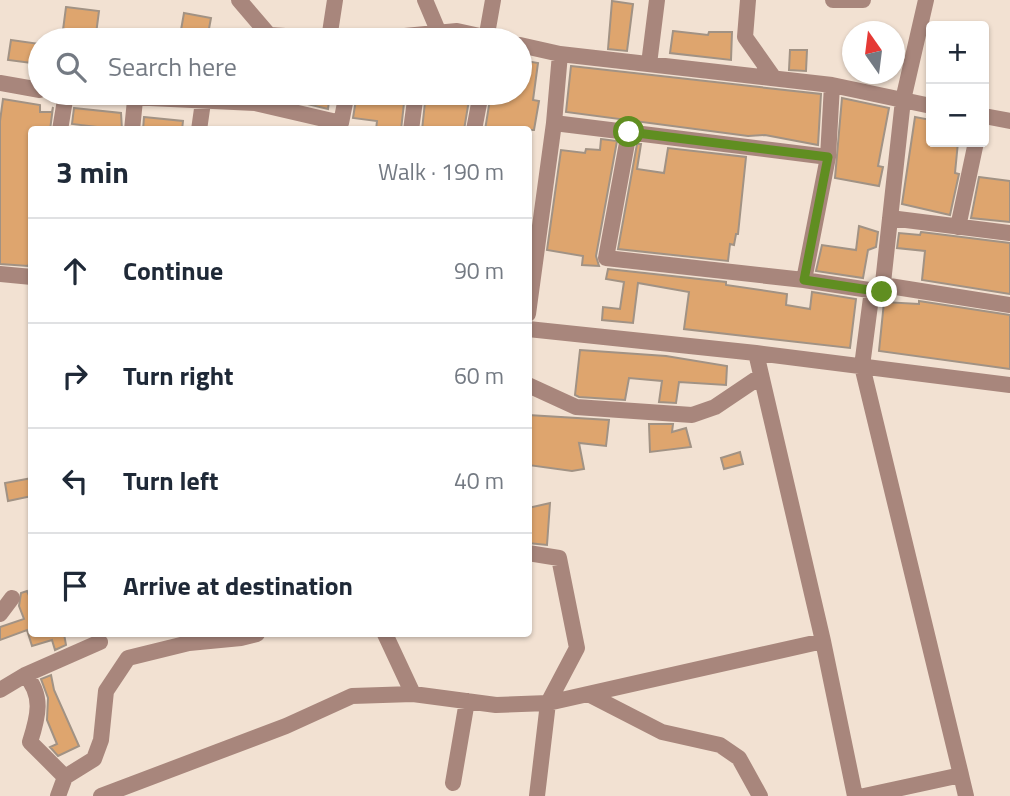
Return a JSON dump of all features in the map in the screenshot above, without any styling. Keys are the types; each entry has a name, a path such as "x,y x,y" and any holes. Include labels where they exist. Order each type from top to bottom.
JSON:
{"street":[{"path":"239,0 263,28"},
{"path":"331,28 335,0"},
{"path":"425,0 427,28"},
{"path":"488,28 493,0"},
{"path":"649,64 657,0"},
{"path":"748,0 745,37 774,78"},
{"path":"833,0 863,0"},
{"path":"926,0 903,100 890,218 862,366 966,796"},
{"path":"532,48 560,54 832,85 926,105"},
{"path":"532,261 554,122 560,54"},
{"path":"0,83 28,88"},
{"path":"804,280 828,157 832,85"},
{"path":"61,126 62,105"},
{"path":"132,126 134,105"},
{"path":"200,126 203,105"},
{"path":"262,105 340,126 344,105"},
{"path":"412,126 414,105"},
{"path":"475,126 479,105"},
{"path":"989,117 1010,121"},
{"path":"554,122 828,157"},
{"path":"629,132 606,258 1010,305"},
{"path":"958,227 975,147"},
{"path":"890,218 1010,233"},
{"path":"0,274 28,277"},
{"path":"532,329 756,353 1010,385"},
{"path":"756,353 824,641 855,796"},
{"path":"532,387 576,407 692,415 716,407 761,376"},
{"path":"532,554 559,558 577,648 548,703 537,796"},
{"path":"0,614 12,598"},
{"path":"58,796 65,777 94,759 100,740 106,691 128,658 187,638 214,637"},
{"path":"386,637 413,694"},
{"path":"101,796 286,726 352,696 413,694 496,705 548,703 824,641"},
{"path":"0,690 25,675 100,642"},
{"path":"25,675 36,687 38,717 30,742 65,777"},
{"path":"588,694 662,733 720,746 738,758 760,796"},
{"path":"453,783 467,701"},
{"path":"864,796 961,775"}],"building":[{"path":"612,1 633,4 627,51 608,49"},
{"path":"66,7 99,11 97,28 63,28"},
{"path":"184,13 211,18 209,28 181,28"},
{"path":"673,31 708,35 709,32 732,32 731,60 670,53"},
{"path":"11,40 28,42 28,62 8,60"},
{"path":"790,50 807,50 806,71 789,70"},
{"path":"532,62 538,63 533,100 539,101 534,130 532,126 486,126 489,105 532,105"},
{"path":"571,66 821,94 818,145 765,135 748,136 566,112"},
{"path":"842,98 889,108 878,166 883,167 879,186 835,178"},
{"path":"3,99 40,105 40,112 52,112 53,107 51,126 28,126 28,266 0,264 0,121"},
{"path":"311,105 328,105 328,109"},
{"path":"355,105 404,105 401,126 376,126 377,121 353,118"},
{"path":"425,105 468,105 465,126 422,126"},
{"path":"74,108 121,113 122,126 72,124"},
{"path":"144,117 183,121 182,126 143,126"},
{"path":"915,117 926,119 926,147 958,147 955,173 959,174 950,215 902,204"},
{"path":"601,139 617,141 596,256 599,266 582,265 583,256 547,250 561,150 585,153 586,149 600,150"},
{"path":"637,144 641,144 637,169 664,173 668,148 746,157 738,234 734,245 730,244 728,261 618,249"},
{"path":"979,177 1010,181 1010,222 971,218"},
{"path":"859,226 878,232 876,247 868,250 863,278 816,271 822,245 856,250"},
{"path":"921,232 1010,243 1010,294 922,280 925,251 897,248 899,233 920,235"},
{"path":"608,269 726,282 726,285 787,294 786,305 810,309 812,292 856,299 850,348 684,329 689,292 638,283 633,323 602,320 603,307 620,309 624,282 606,279"},
{"path":"919,301 1010,315 1010,369 879,351 884,302 919,304"},
{"path":"580,350 666,356 727,366 726,385 679,382 676,403 659,402 662,381 629,378 625,400 579,397 575,395"},
{"path":"532,415 609,420 606,446 579,443 584,469 572,471 532,466"},
{"path":"649,424 673,424 672,432 686,428 691,447 650,452"},
{"path":"740,452 743,464 724,469 721,458"},
{"path":"28,479 28,497 8,501 5,483"},
{"path":"550,503 547,545 532,543 532,507"},
{"path":"27,591 28,593 28,633 27,630 0,640 0,627 24,619 19,606 21,593"},
{"path":"29,637 65,637 66,645 55,650 52,640 32,646"},
{"path":"51,675 54,690 79,746 58,756 50,747 57,744 47,720 48,698 41,679"}],"route":[{"path":"629,132 828,157 804,280 882,292"}]}
